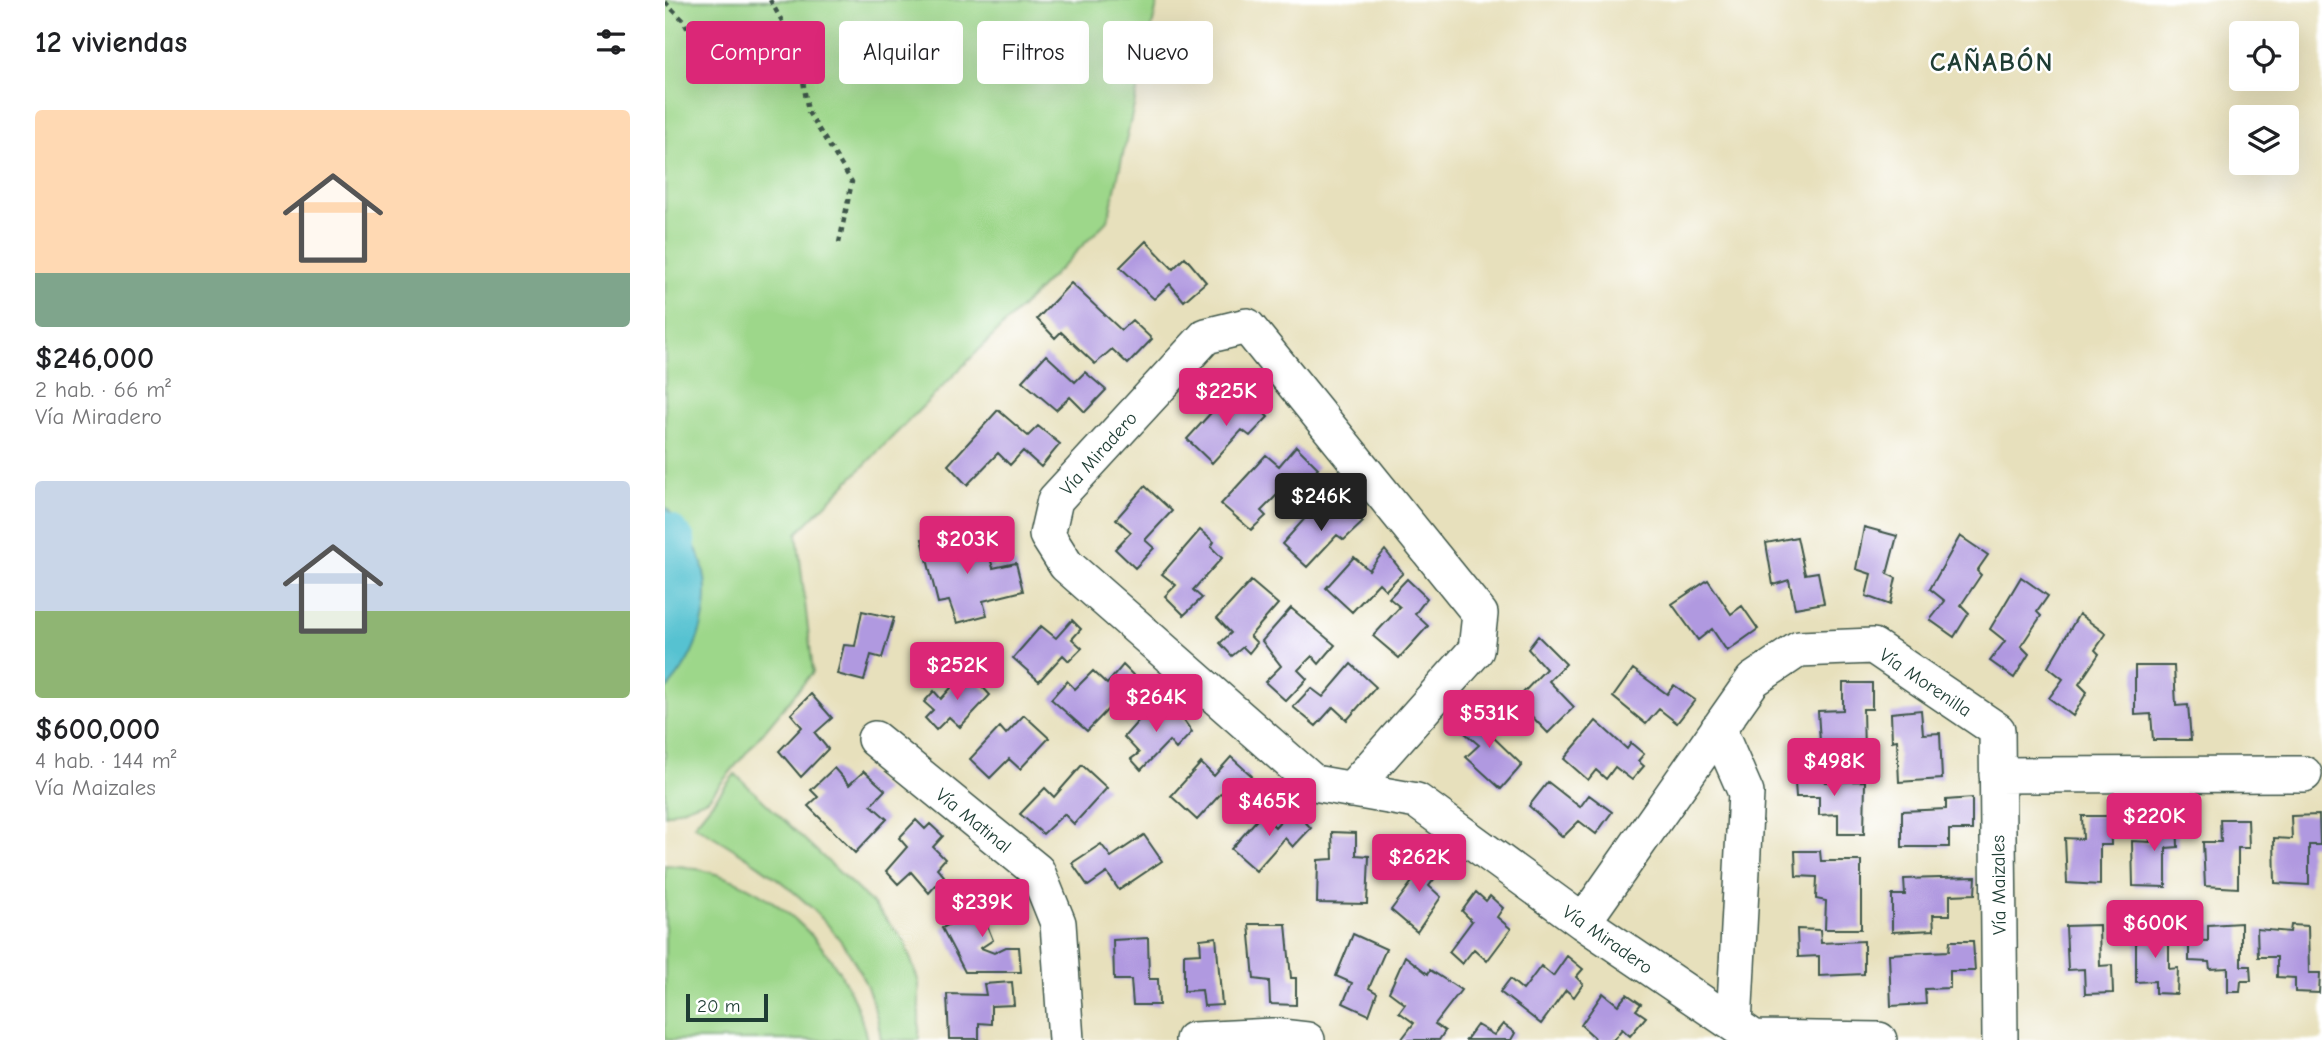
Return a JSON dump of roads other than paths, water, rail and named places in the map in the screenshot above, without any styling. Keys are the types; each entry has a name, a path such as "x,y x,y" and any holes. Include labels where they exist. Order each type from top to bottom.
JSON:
{"street":[{"name":"Vía Miradero","path":"1351,790 1476,650 1480,614 1248,326 1206,336 1055,500 1047,535 1066,565 1314,783 1351,790 1417,802 1583,922 1754,1038 1879,1040"},
{"name":"Vía Morenilla","path":"1583,922 1753,680 1799,649 1873,646 1997,730"},
{"path":"1718,729 1746,793 1734,1024"},
{"name":"Vía Maizales","path":"1997,730 2000,1040"},
{"name":"Vía Matinal","path":"875,739 1037,871 1058,923 1066,1040"},
{"path":"1997,775 2304,774"},
{"path":"1193,1040 1272,1036 1307,1040"}],"water":[{"path":"665,506 696,548 704,573 706,591 705,609 695,645 687,662 665,691 665,643 675,624 675,579 665,567"}],"waterway":[{"path":"665,537 671,543 674,611 665,629"}],"district":[{"name":"CAÑABÓN","path":"1992,62"}]}
